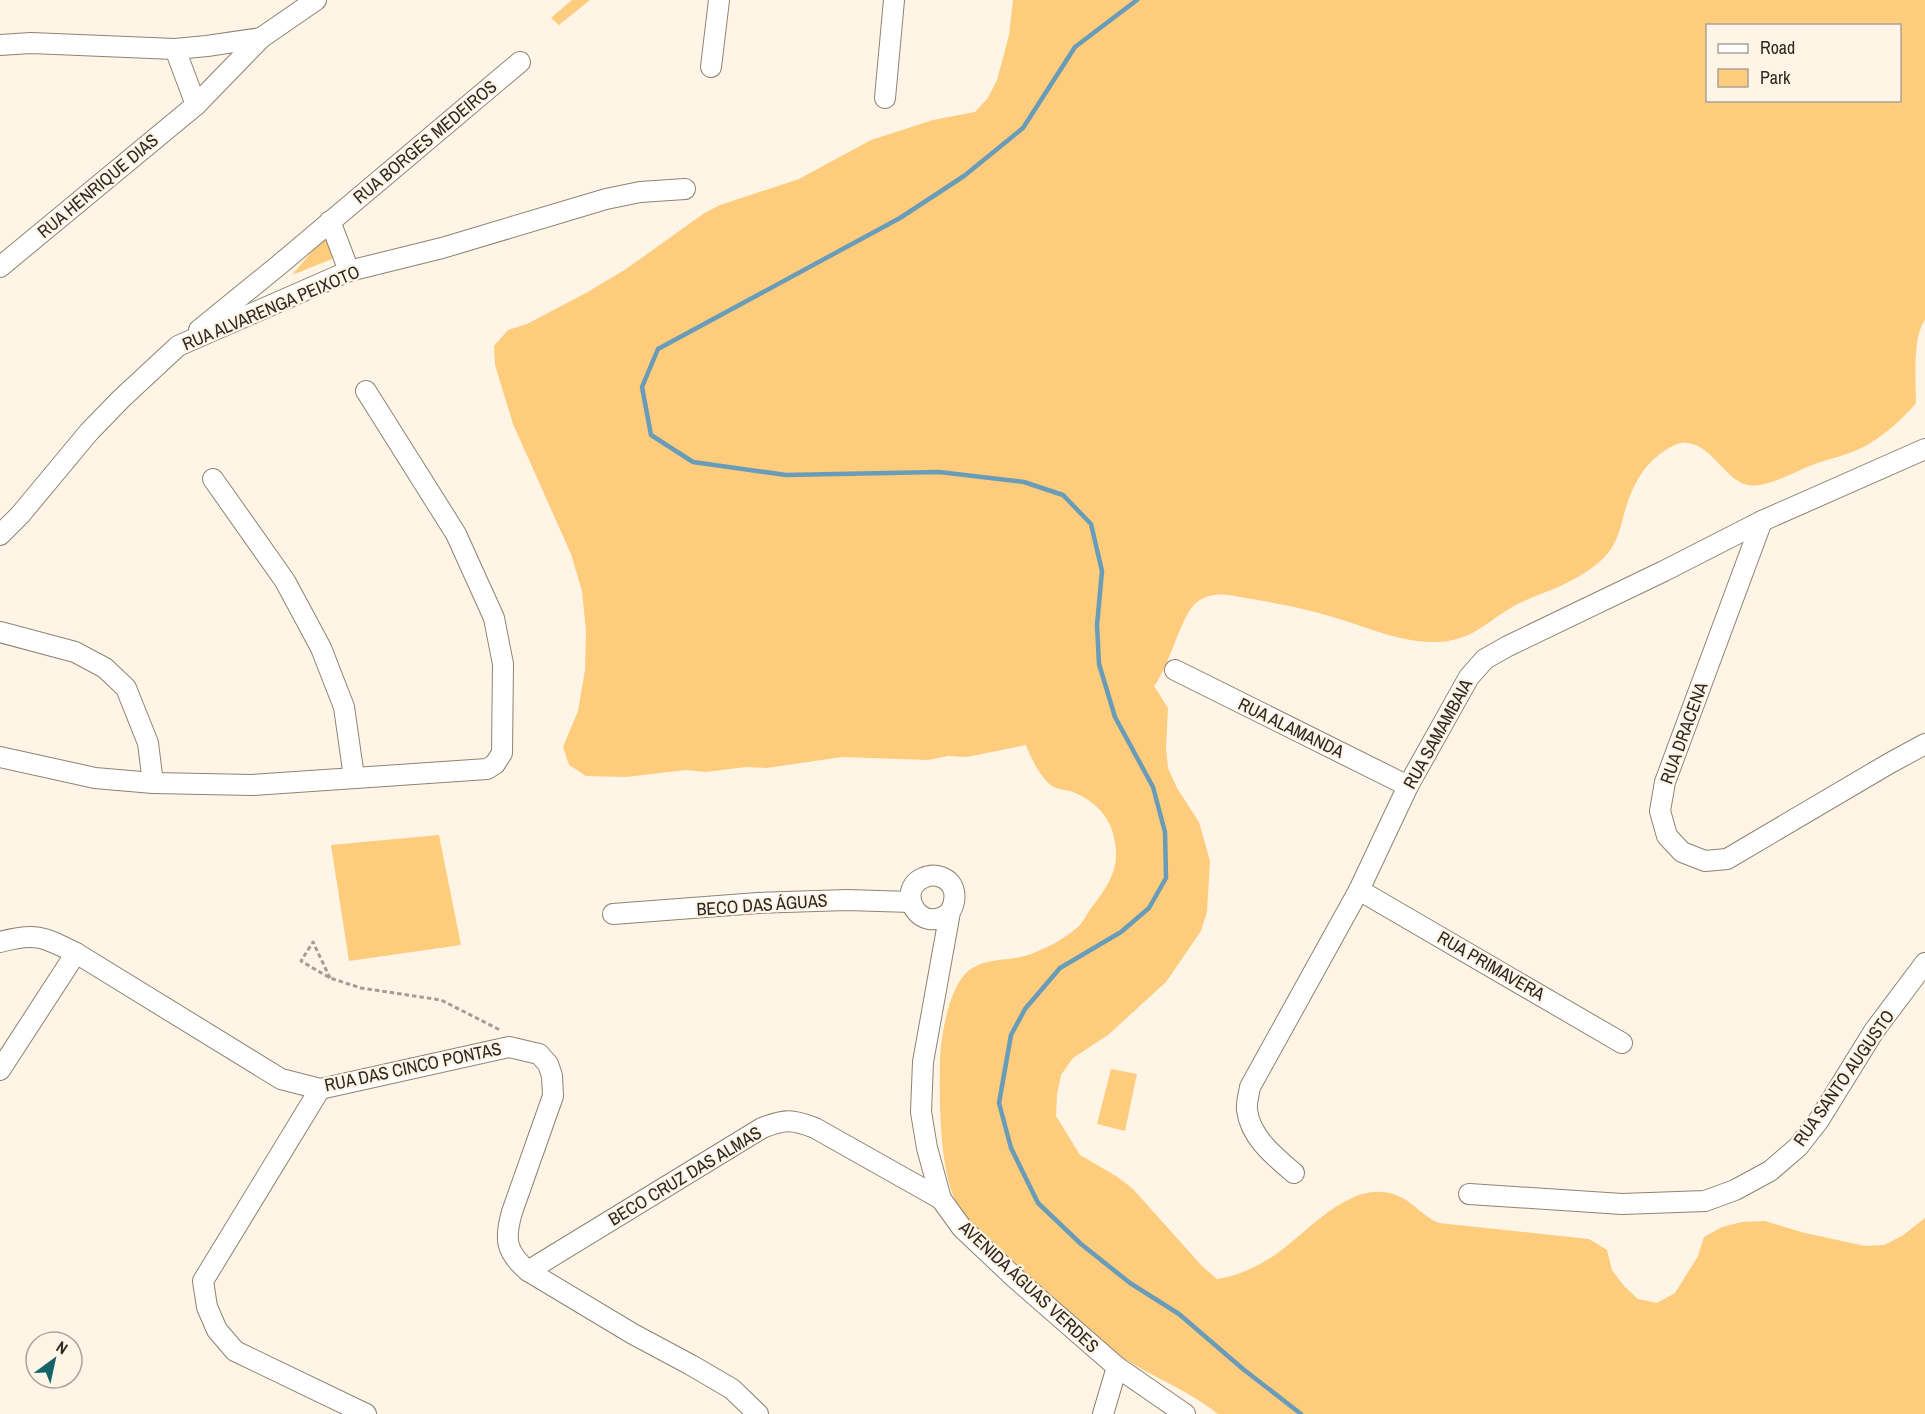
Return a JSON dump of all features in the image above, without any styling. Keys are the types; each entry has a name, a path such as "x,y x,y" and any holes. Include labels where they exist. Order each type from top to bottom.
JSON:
{"street":[{"name":"RUA HENRIQUE DIAS","path":"0,267 196,105 261,38 316,0"},
{"path":"711,67 719,0"},
{"path":"885,98 894,0"},
{"path":"0,31 32,43"},
{"path":"0,45 32,43 175,49 261,38"},
{"path":"207,46 216,54 226,74"},
{"path":"175,49 196,105"},
{"name":"RUA BORGES MEDEIROS","path":"178,346 279,266 520,62"},
{"name":"RUA ALVARENGA PEIXOTO","path":"0,535 20,515 89,432 178,346 349,271 442,248 606,199 640,192 685,189"},
{"path":"330,221 349,271"},
{"path":"279,266 291,297"},
{"path":"0,757 95,778 153,783 252,785 487,770 495,764 502,753 503,664 494,618 456,534 366,391"},
{"name":"RUA SAMAMBAIA","path":"1294,1173 1270,1153 1253,1129 1246,1109 1250,1087 1359,890 1408,786 1469,676 1485,659 1508,646 1762,521 1925,449"},
{"path":"213,479 285,581 321,648 344,707 354,777"},
{"name":"RUA DRACENA","path":"1762,521 1665,782 1660,812 1667,836 1682,852 1705,861 1727,859 1925,744"},
{"path":"0,632 75,652 105,668 126,688 148,743 153,783"},
{"name":"RUA ALAMANDA","path":"1175,670 1408,786"},
{"name":"AVENIDA ÁGUAS VERDES","path":"911,902 913,887 918,881 932,875 946,880 955,892 923,1062 921,1102 927,1148 941,1199 962,1228 1015,1278 1118,1367 1185,1414"},
{"name":"RUA PRIMAVERA","path":"1359,890 1623,1043"},
{"name":"BECO DAS ÁGUAS","path":"613,914 758,903 846,900 911,902"},
{"path":"911,902 918,914 931,920 945,917 950,912"},
{"name":"RUA DAS CINCO PONTAS","path":"0,942 31,935 50,939 281,1079 320,1089 510,1047 539,1054 548,1064 552,1076 553,1096 507,1229 508,1246 517,1261 528,1271 633,1334 732,1389 758,1414"},
{"path":"0,1070 76,953"},
{"name":"RUA SANTO AUGUSTO","path":"1469,1194 1622,1204 1705,1201 1735,1190 1770,1171 1798,1147 1819,1120 1875,1030 1925,963"},
{"path":"320,1089 203,1281 207,1307 217,1330 235,1352 366,1414"},
{"name":"BECO CRUZ DAS ALMAS","path":"528,1271 762,1128 777,1122 796,1120 815,1128 941,1199"},
{"path":"1102,1414 1118,1367"}],"path":[{"path":"330,978 313,942 301,961 330,978 361,988 441,1000 503,1032 510,1047"}],"green space":[{"path":"572,0 590,0 559,25 551,18"},
{"path":"1013,0 1925,0 1925,320 1916,348 1916,403 1894,425 1862,448 1762,484 1748,485 1739,482 1709,454 1692,444 1681,443 1673,446 1662,452 1642,473 1630,497 1616,541 1599,562 1561,586 1510,608 1471,634 1460,638 1432,642 1408,640 1315,612 1231,595 1210,596 1197,602 1186,617 1154,686 1168,708 1166,748 1168,768 1177,788 1199,822 1210,861 1207,912 1201,931 1166,982 1108,1035 1073,1058 1061,1075 1056,1116 1080,1155 1132,1188 1202,1266 1217,1279 1239,1274 1259,1265 1344,1202 1360,1195 1376,1192 1400,1197 1439,1223 1589,1239 1607,1250 1612,1270 1624,1286 1638,1299 1657,1303 1675,1293 1698,1256 1704,1237 1722,1227 1742,1222 1765,1221 1805,1233 1865,1246 1884,1245 1902,1236 1925,1218 1925,1414 1218,1414 1177,1387 1106,1347 1001,1255 977,1231 959,1207 953,1195 945,1166 940,1113 940,1064 947,1012 957,986 963,976 977,965 1018,958 1039,951 1061,940 1081,924 1109,882 1116,860 1113,832 1098,808 1083,797 1056,788 1049,783 1037,768 1026,745 967,757 948,756 928,760 842,757 767,768 746,767 706,772 686,770 626,777 586,776 569,765 563,747 578,711 585,670 586,631 582,591 571,554 513,424 495,365 494,346 508,330 527,324 586,293 626,269 703,214 720,205 799,179 871,140 933,120 975,112 988,98 997,80 1009,35"},
{"path":"324,237 329,237 337,257 292,275"},
{"path":"439,835 461,945 349,961 331,845"},
{"path":"1111,1069 1137,1074 1125,1131 1097,1124"}],"waterway":[{"path":"1137,0 1075,47 1023,128 964,176 900,218 658,349 642,387 651,435 693,462 786,475 939,472 1024,482 1063,495 1091,524 1102,571 1097,625 1099,664 1115,717 1153,787 1165,832 1166,878 1149,908 1121,932 1060,968 1025,1009 1011,1035 999,1103 1011,1148 1038,1203 1081,1244 1130,1283 1179,1314 1243,1369 1301,1414"}]}
